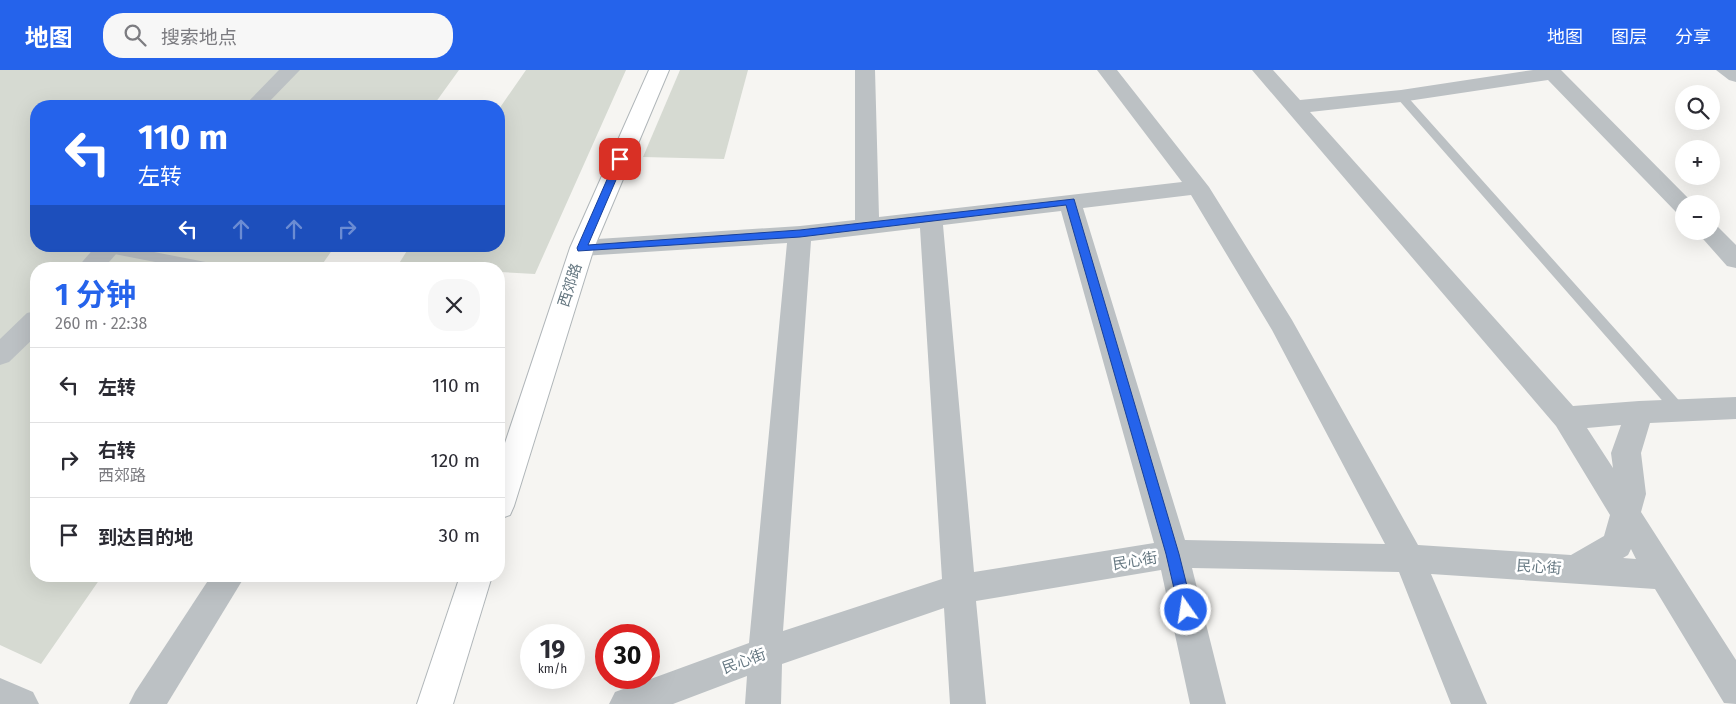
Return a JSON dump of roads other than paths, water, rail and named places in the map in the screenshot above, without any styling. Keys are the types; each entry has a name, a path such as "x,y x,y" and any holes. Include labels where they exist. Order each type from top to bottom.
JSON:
{"main road":[{"name":"西郊路","path":"505,487 582,248 659,70"},
{"path":"435,704 474,582"}],"street":[{"path":"260,100 290,70"},
{"path":"865,70 867,226"},
{"path":"1107,70 1198,186 1283,327 1409,558 1470,704"},
{"path":"1262,70 1566,418 1736,691"},
{"path":"1726,70 1736,76"},
{"path":"1295,107 1401,96 1552,71 1675,198"},
{"path":"582,248 800,234 1198,186"},
{"path":"1070,202 1173,554 1208,704"},
{"path":"930,218 968,704"},
{"path":"763,704 765,653 800,234"},
{"path":"1717,240 1736,260"},
{"path":"95,262 105,252"},
{"path":"0,355 30,326"},
{"path":"1566,418 1639,412 1736,408"},
{"path":"1575,569 1617,545 1631,494 1626,453 1639,412"},
{"name":"民心街","path":"627,704 765,653 958,589 1173,554 1409,558 1663,575"},
{"path":"147,704 225,582"},
{"path":"0,695 21,704"}],"lane":[{"path":"1401,96 1679,410"},
{"path":"134,252 182,262"}]}
